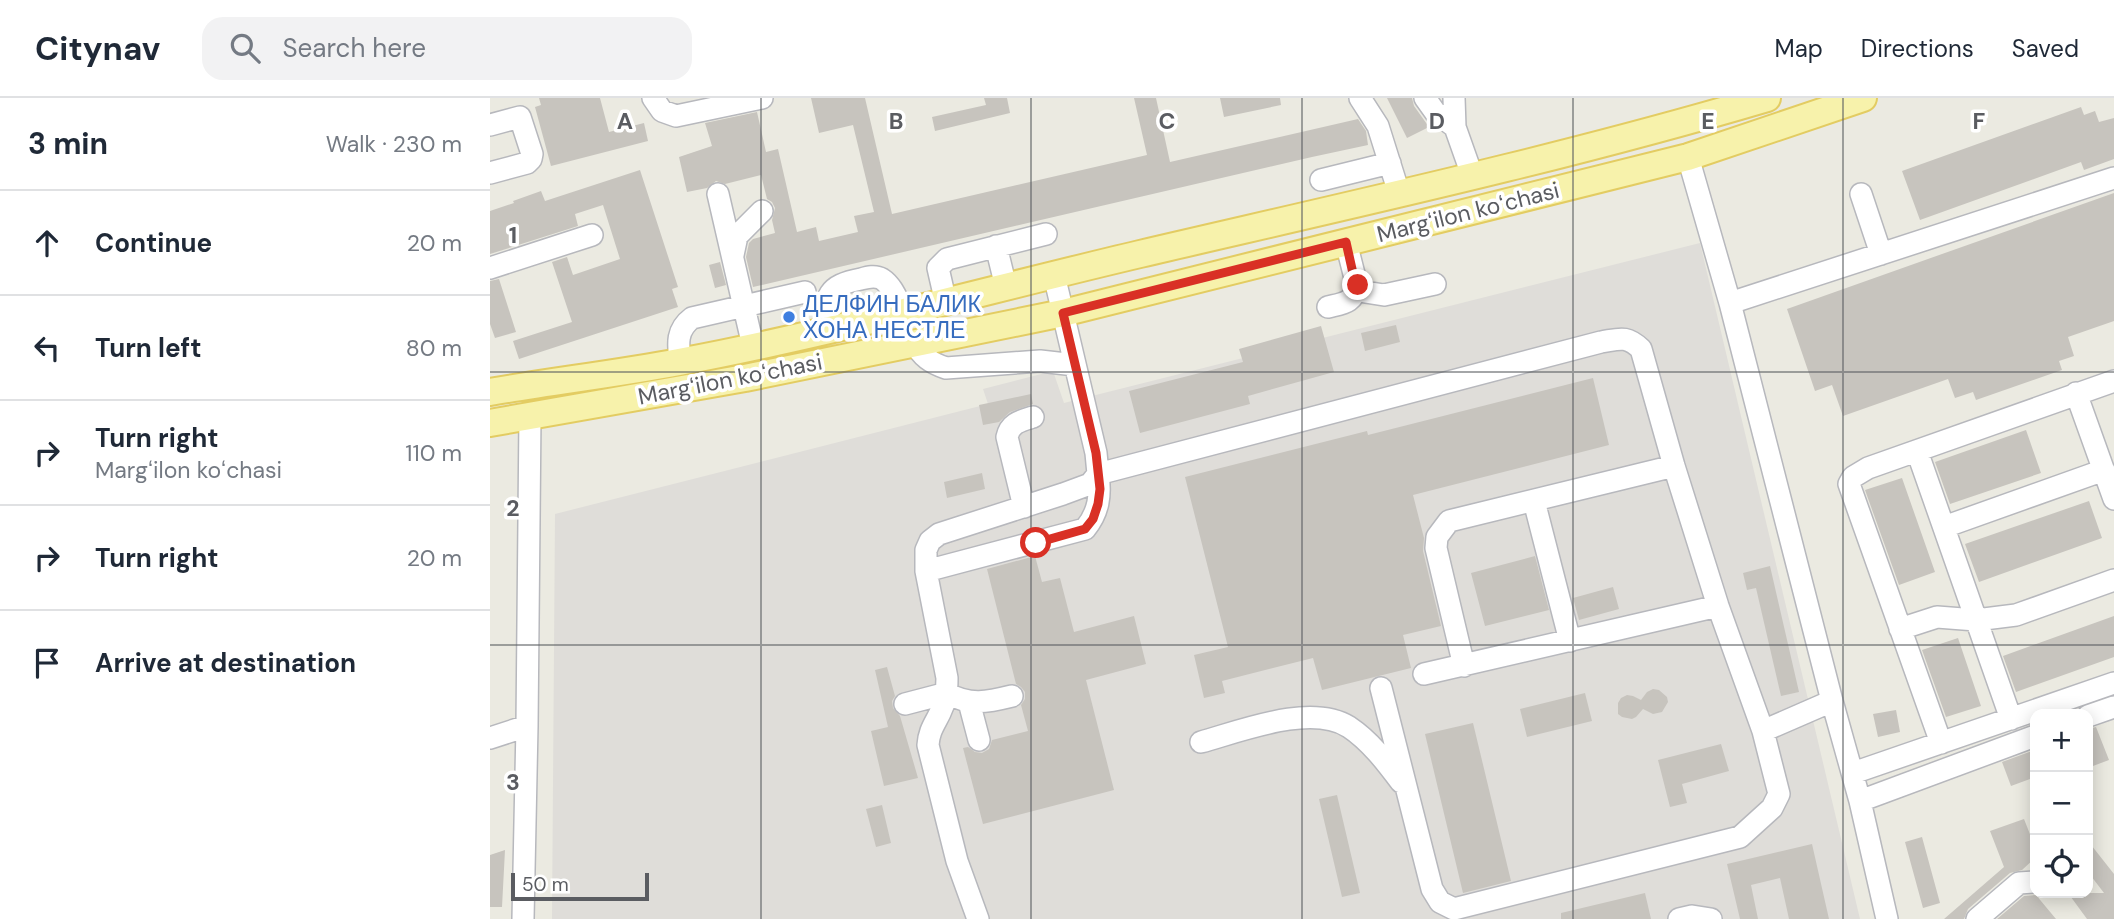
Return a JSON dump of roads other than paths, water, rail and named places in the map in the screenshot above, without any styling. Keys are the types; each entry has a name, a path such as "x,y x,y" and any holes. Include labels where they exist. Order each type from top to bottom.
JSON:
{"main road":[{"name":"Margʻilon koʻchasi","path":"492,387 680,362 946,303 1472,176 1678,124 1767,98"},
{"name":"Margʻilon koʻchasi","path":"490,423 745,378 1063,313 1688,158 1863,98"}],"street":[{"path":"653,98 662,111 676,116 762,98"},
{"path":"1360,98 1378,126 1399,193"},
{"path":"1426,98 1435,112 1455,127"},
{"path":"1454,98 1455,127 1472,176"},
{"path":"490,125 520,117 532,154 527,163 490,173"},
{"path":"1688,158 1730,303 1853,773 1887,919"},
{"path":"1321,180 1390,163"},
{"path":"1730,303 2114,178"},
{"path":"718,194 753,346"},
{"path":"1861,194 1881,254"},
{"path":"733,255 737,236 762,211"},
{"path":"946,303 938,268 941,263 947,259 1046,234"},
{"path":"490,268 592,235"},
{"path":"1346,242 1354,278 1365,292 1384,295 1435,284"},
{"path":"996,246 1006,287"},
{"path":"926,571 1085,529 1093,519 1098,504 1096,453 1054,275"},
{"path":"825,330 828,296 842,282 873,276 883,279 904,312"},
{"path":"1328,307 1355,296 1358,285"},
{"path":"680,362 678,334 692,318 805,292"},
{"path":"978,919 957,861 928,745 929,734 947,693 947,678 926,571 926,550 930,541 939,534 1090,484 1098,474 1619,339 1632,340 1641,349 1718,606 1763,731 1779,794 1772,808 1740,837 1454,909 1440,902 1432,889 1381,688"},
{"path":"914,342 921,355 946,368 1040,361 1075,365"},
{"path":"1941,743 1849,484 1853,477 1868,468 2114,381"},
{"path":"2076,393 2114,499"},
{"path":"523,919 530,415"},
{"path":"1024,507 1007,437 1008,429 1014,423 1033,417"},
{"path":"1917,451 2011,719"},
{"path":"1464,666 1436,548 1437,537 1450,521 1674,466"},
{"path":"1944,527 2104,470"},
{"path":"1534,501 1570,641"},
{"path":"1900,629 1937,617 1976,620 2016,615 2114,580"},
{"path":"1424,674 1718,606"},
{"path":"1853,773 2114,683"},
{"path":"905,704 947,693 957,699 984,703 1012,696"},
{"path":"1763,731 1832,701"},
{"path":"969,702 979,740"},
{"path":"2093,714 2114,707"},
{"path":"1200,741 1297,717 1331,719 1348,726 1364,739 1407,790"},
{"path":"490,738 527,726"},
{"path":"1860,801 2030,738"},
{"path":"1977,919 2027,883"},
{"path":"1679,919 1692,916 1711,919"}],"place":[{"name":"ДЕЛФИН БАЛИК ХОНА НЕСТЛЕ","path":"789,317"}]}
